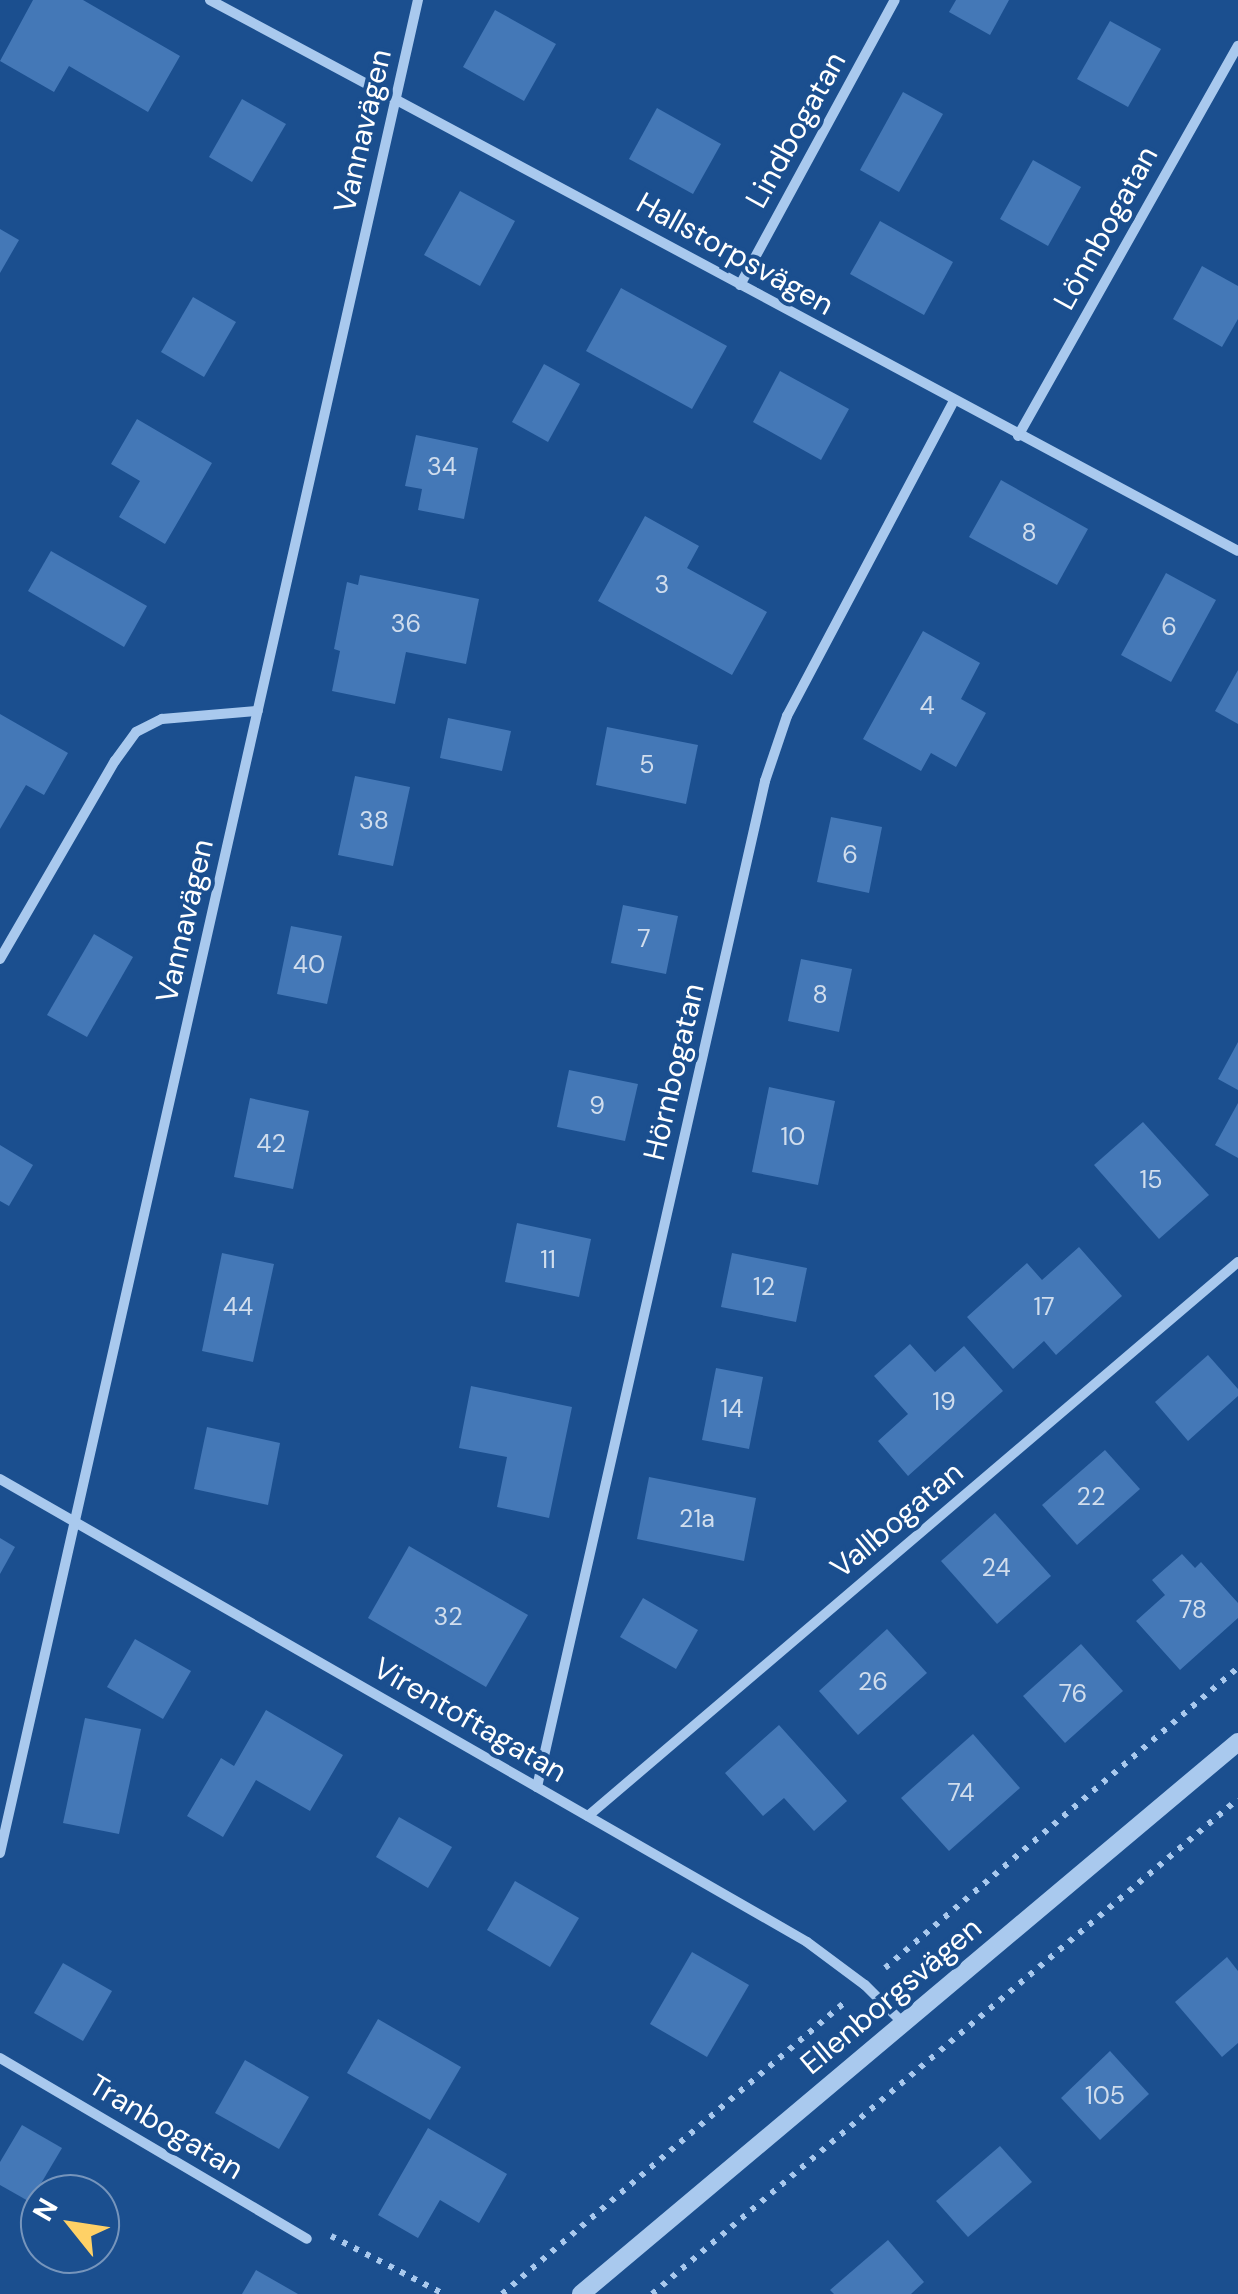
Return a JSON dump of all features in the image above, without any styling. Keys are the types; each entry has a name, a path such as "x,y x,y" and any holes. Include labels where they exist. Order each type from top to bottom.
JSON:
{"street":[{"name":"Hallstorpsvägen","path":"210,0 953,402 1238,551"},
{"name":"Vannavägen","path":"0,1853 418,0"},
{"name":"Lindbogatan","path":"740,285 895,0"},
{"name":"Lönnbogatan","path":"1018,436 1238,46"},
{"name":"Hörnbogatan","path":"537,1787 765,781 787,716 953,402"},
{"path":"0,960 115,760 136,732 162,719 258,711"},
{"name":"Vallbogatan","path":"588,1816 1238,1262"},
{"name":"Virentoftagatan","path":"0,1480 807,1942 865,1985 902,2022"},
{"name":"Ellenborgsvägen","path":"581,2294 1238,1742"},
{"name":"Tranbogatan","path":"0,2058 307,2239"}],"path":[{"path":"652,2294 1238,1799"},
{"path":"307,2239 336,2235 444,2294"}],"building":[{"path":"33,0 83,0 180,56 148,112 69,66 54,92 0,61"},
{"path":"956,0 1009,0 990,35 949,12"},
{"path":"495,10 556,44 524,101 463,67"},
{"path":"1110,21 1161,49 1128,107 1077,79"},
{"path":"903,92 943,114 899,192 860,170"},
{"path":"242,99 286,124 252,182 209,157"},
{"path":"657,108 721,144 693,194 629,159"},
{"path":"1033,160 1081,187 1048,246 1000,219"},
{"path":"460,191 515,221 480,286 424,255"},
{"path":"880,221 953,262 924,315 850,274"},
{"path":"0,229 19,240 0,273"},
{"path":"1202,266 1238,286 1238,319 1222,347 1173,319"},
{"path":"621,288 727,346 692,409 586,351"},
{"path":"193,297 236,322 204,377 161,352"},
{"path":"544,364 580,384 548,442 512,422"},
{"path":"780,371 849,409 821,460 753,422"},
{"path":"137,419 212,463 165,544 119,517 140,481 111,464"},
{"path":"416,435 478,448 464,519 418,510 422,489 405,486"},
{"path":"1001,480 1088,529 1057,585 969,537"},
{"path":"645,516 699,546 687,568 767,612 732,675 598,601"},
{"path":"51,551 147,606 124,647 28,591"},
{"path":"1166,573 1216,600 1171,682 1121,655"},
{"path":"360,575 479,599 466,664 406,652 395,704 332,691 340,651 334,649 347,582 358,585"},
{"path":"923,631 980,663 961,699 986,713 956,767 931,753 921,771 863,739"},
{"path":"1238,670 1238,724 1215,711"},
{"path":"0,714 68,753 44,795 26,785 0,829"},
{"path":"448,718 511,731 502,771 440,758"},
{"path":"607,727 698,745 686,804 596,785"},
{"path":"355,776 410,787 393,866 338,855"},
{"path":"831,817 882,827 869,893 817,882"},
{"path":"623,905 678,916 666,974 611,963"},
{"path":"291,926 342,936 327,1004 277,994"},
{"path":"94,934 133,957 87,1037 47,1015"},
{"path":"801,959 852,969 839,1032 788,1021"},
{"path":"1238,1042 1238,1090 1218,1079"},
{"path":"569,1070 638,1084 625,1141 557,1127"},
{"path":"769,1087 835,1101 818,1185 752,1172"},
{"path":"250,1098 309,1111 293,1189 234,1177"},
{"path":"1238,1103 1238,1158 1215,1145"},
{"path":"1143,1122 1209,1195 1159,1239 1094,1165"},
{"path":"0,1145 33,1165 9,1206 0,1201"},
{"path":"517,1223 591,1239 579,1297 505,1282"},
{"path":"1079,1247 1122,1296 1056,1355 1044,1341 1013,1369 967,1317 1027,1263 1042,1280"},
{"path":"222,1253 274,1264 253,1362 202,1351"},
{"path":"732,1253 807,1268 796,1322 721,1307"},
{"path":"910,1344 935,1372 964,1346 1003,1391 908,1476 878,1441 908,1414 874,1376"},
{"path":"1208,1355 1238,1389 1238,1396 1188,1441 1155,1402"},
{"path":"716,1368 763,1377 749,1449 702,1440"},
{"path":"471,1386 572,1407 549,1518 497,1507 507,1457 459,1448"},
{"path":"207,1427 280,1443 268,1505 194,1489"},
{"path":"1105,1450 1140,1489 1077,1545 1042,1505"},
{"path":"649,1477 756,1498 744,1561 637,1539"},
{"path":"995,1513 1051,1576 997,1624 941,1561"},
{"path":"0,1538 15,1547 0,1574"},
{"path":"409,1546 528,1615 486,1687 368,1618"},
{"path":"1182,1554 1195,1568 1201,1562 1238,1603 1238,1618 1180,1670 1136,1621 1165,1595 1152,1580"},
{"path":"643,1598 698,1630 676,1669 620,1637"},
{"path":"887,1629 927,1673 858,1735 819,1691"},
{"path":"135,1639 191,1671 163,1719 107,1687"},
{"path":"1081,1644 1123,1691 1065,1743 1023,1696"},
{"path":"266,1710 343,1755 310,1811 256,1780 223,1837 187,1816 221,1758 234,1766"},
{"path":"85,1718 141,1729 119,1834 63,1823"},
{"path":"779,1725 847,1801 814,1831 784,1798 763,1816 725,1773"},
{"path":"973,1734 1020,1788 949,1851 901,1798"},
{"path":"399,1817 452,1847 428,1888 376,1857"},
{"path":"515,1881 579,1918 550,1967 487,1930"},
{"path":"692,1952 749,1985 707,2057 650,2024"},
{"path":"1227,1957 1238,1971 1238,2043 1222,2057 1175,2002"},
{"path":"63,1963 112,1991 83,2041 34,2013"},
{"path":"378,2019 461,2067 430,2120 347,2073"},
{"path":"1110,2051 1149,2094 1100,2140 1061,2098"},
{"path":"245,2060 309,2097 279,2149 215,2113"},
{"path":"22,2125 62,2148 47,2174 20,2174 20,2196 0,2185 0,2162"},
{"path":"428,2128 507,2174 479,2223 440,2200 418,2238 378,2215"},
{"path":"1000,2146 1032,2182 968,2237 936,2201"},
{"path":"888,2240 924,2282 911,2294 834,2294 830,2290"},
{"path":"256,2270 298,2294 242,2294"}]}
